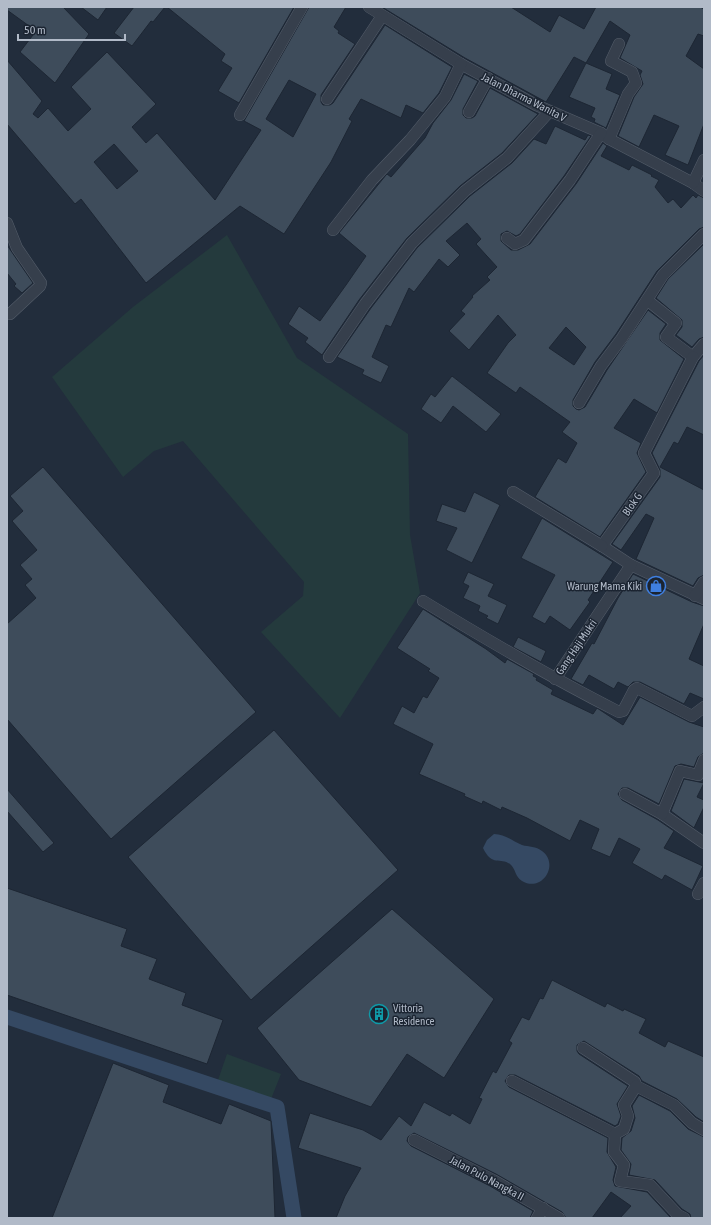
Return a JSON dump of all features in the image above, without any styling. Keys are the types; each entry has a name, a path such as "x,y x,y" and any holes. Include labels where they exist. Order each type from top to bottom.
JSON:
{"street":[{"path":"240,115 302,7"},
{"name":"Jalan Dharma Wanita V","path":"369,7 461,64 549,112 605,136 693,183 704,191"},
{"path":"327,99 382,16"},
{"path":"507,238 515,244 524,240 605,136 628,94 636,83 632,72 611,61 619,44"},
{"path":"334,230 372,180 410,140 445,98 461,64"},
{"path":"469,112 488,78"},
{"path":"330,357 365,304 412,243 465,191 507,158 549,112"},
{"path":"693,183 704,160"},
{"path":"7,223 17,248 41,283 40,286 10,314"},
{"path":"579,403 601,366 663,275 704,234"},
{"path":"647,300 675,321 676,324 666,337 693,357 704,344"},
{"name":"Blok G","path":"602,546 654,473 644,453 693,357"},
{"path":"513,492 631,565 700,598 704,582"},
{"name":"Gang Haji Mukri","path":"631,565 555,679 619,712 622,711 634,690 637,688 692,716 704,707"},
{"path":"423,601 555,679"},
{"path":"662,814 680,771 698,775 704,760"},
{"path":"625,794 662,814 704,843"},
{"path":"698,894 704,883"},
{"path":"583,1048 636,1082 636,1086 674,1105 692,1123 704,1130"},
{"path":"512,1081 615,1134"},
{"path":"615,1134 624,1129 628,1116 624,1105 636,1086"},
{"path":"615,1134 614,1152 624,1165 620,1180 650,1185 678,1215 684,1218"},
{"name":"Jalan Pulo Nangka II","path":"414,1140 493,1180 559,1218"},
{"path":"537,1218 543,1208"}],"green space":[{"path":"227,235 297,358 408,434 410,535 420,593 340,718 261,632 303,596 304,582 183,441 154,451 123,477 52,377 133,307"},
{"path":"227,1054 281,1074 271,1099 218,1080"}],"water":[{"path":"494,834 502,835 522,845 540,849 547,857 549,863 549,869 542,880 529,884 520,879 510,864 490,858 483,848 487,840"}],"building":[{"path":"7,7 63,7 89,34 55,83 20,52 36,31 7,10"},
{"path":"81,7 107,7 98,20"},
{"path":"134,7 165,7 153,22 151,21 132,46 114,33"},
{"path":"167,7 294,7 239,103 218,91 232,68 221,61 225,54"},
{"path":"309,7 346,7 334,27 339,31 338,33 355,44 321,95 321,102 323,105 330,105 333,103 385,25 452,67 439,93 423,113 406,105 401,118 361,99 349,119 352,121 331,162 284,234 240,206 146,283 81,199 75,204 7,124 7,60 42,101 33,114 38,118 48,108 68,131 91,109 71,87 107,52 156,104 132,127 146,143 157,133 215,200 261,130 244,121","holes":["289,80 316,94 293,137 266,119","114,144 138,171 117,189 94,162"]},
{"path":"382,7 511,7 550,32 559,15 584,29 596,7 700,7 704,9 704,36 698,34 686,56 704,69 704,124 688,165 665,155 679,126 654,115 639,147 618,136 634,97 643,84 640,75 642,71 620,58 630,35 610,21 586,63 574,57 546,102 465,58"},
{"path":"586,63 612,74 606,89 620,95 606,128 594,122 595,119 591,117 595,108 569,97"},
{"path":"464,74 478,81 463,109 463,115 466,118 472,118 475,116 490,88 538,114 502,153 460,186 407,238 359,300 322,355 305,342 308,338 288,324 299,306 320,321 346,285 366,256 339,233 386,175 387,174 391,177 425,138 433,123 451,100"},
{"path":"555,126 585,140 588,135 591,136 564,176 520,234 516,236 507,231 501,234 501,241 511,250 518,250 530,244 576,184 603,143 607,146 601,156 629,170 632,165 652,175 651,176 659,180 655,187 668,203 673,199 681,208 693,195 696,198 698,195 704,198 704,227 699,229 657,271 616,334 595,362 573,400 573,406 576,409 579,410 585,407 607,370 648,310 666,324 660,333 660,340 684,359 657,413 634,399 614,428 641,443 637,453 646,472 600,537 535,497 558,458 566,463 577,443 562,432 570,422 520,387 516,393 487,373 508,343 516,335 498,315 469,350 449,331 465,314 461,311 473,297 472,296 490,280 487,277 497,267 476,244 481,239 467,223 446,241 460,255 448,267 439,259 414,292 409,288 391,327 386,325 372,357 389,366 381,383 362,374 364,370 337,357 371,308 417,248 470,196 512,163 534,139 546,144","holes":["566,327 586,347 574,365 549,348"]},
{"path":"704,244 704,337 699,339 692,347 676,335 682,327 682,320 656,298 668,279"},
{"path":"7,245 33,283 22,293 14,286 16,284 7,273"},
{"path":"704,355 704,435 687,427 678,444 674,442 660,467 704,490 704,575 698,578 693,586 636,559 654,518 646,514 621,550 612,544 660,477 660,470 652,453 699,361"},
{"path":"452,376 501,414 486,432 453,406 441,423 421,409 431,394 435,397"},
{"path":"43,467 256,712 111,839 7,719 7,624 36,598 25,585 32,579 20,565 37,550 12,521 23,511 10,496"},
{"path":"474,492 500,505 472,563 446,550 457,528 436,521 442,504 465,512"},
{"path":"542,518 613,562 588,600 590,602 570,630 550,616 545,624 532,617 555,575 521,558"},
{"path":"468,572 494,584 488,596 507,605 498,624 486,618 488,616 478,611 480,606 463,598 469,586 463,583"},
{"path":"633,574 692,602 704,606 704,624 689,659 704,666 704,699 690,693 684,704 640,682 633,682 628,687 618,682 614,689 589,675 583,685 571,679 592,643 594,644 618,598"},
{"path":"423,609 486,649 505,663 507,659 534,674 533,676 537,678 536,680 553,690 551,694 593,714 597,708 623,725 640,697 689,722 704,727 704,753 698,757 694,767 681,764 675,766 659,804 628,788 622,788 618,794 622,800 658,820 674,831 664,848 703,866 692,890 665,875 662,880 632,863 640,849 619,838 610,857 591,849 599,829 580,820 570,841 527,818 502,807 501,810 483,801 482,804 464,796 465,794 419,774 433,744 393,724 402,706 414,713 423,696 427,698 439,678 428,671 430,669 397,648"},
{"path":"518,637 546,651 541,662 513,647"},
{"path":"274,730 398,870 251,1000 128,857"},
{"path":"684,779 704,783 697,797 704,800 704,807 694,828 671,811"},
{"path":"7,789 54,843 43,852 7,811"},
{"path":"7,888 127,929 121,946 157,959 149,979 186,993 182,1005 223,1020 207,1064 7,995"},
{"name":"Vittoria Residence","path":"392,909 494,999 444,1078 407,1054 371,1107 299,1080 257,1028"},
{"path":"552,980 605,1007 607,1003 623,1011 624,1009 646,1019 639,1033 665,1047 668,1041 704,1057 704,1122 696,1117 677,1099 642,1081 639,1076 584,1041 577,1045 577,1051 579,1054 628,1086 617,1104 621,1116 618,1124 615,1126 515,1075 509,1075 505,1081 509,1087 608,1138 607,1152 616,1167 613,1180 615,1186 647,1192 671,1218 620,1218 631,1206 611,1192 592,1218 566,1218 562,1212 496,1174 414,1133 408,1137 407,1141 411,1146 490,1186 533,1211 530,1218 336,1218 345,1196 361,1168 298,1148 310,1113 363,1130 381,1140 399,1116 411,1126 424,1102 450,1116 452,1113 470,1124 482,1099 479,1098 493,1071 496,1073 512,1043 509,1041 522,1017 529,1020 540,998 543,999"},
{"path":"113,1063 169,1085 163,1102 221,1124 229,1104 271,1121 275,1218 52,1218"},
{"path":"639,1095 670,1111 688,1129 704,1137 704,1218 691,1218 690,1214 682,1209 655,1180 629,1175 631,1164 621,1150 622,1138 631,1131 635,1118 632,1106"}],"waterway":[{"path":"7,1017 277,1107 294,1218"}],"place":[{"name":"Warung Mama Kiki","path":"656,586"},
{"name":"Vittoria Residence","path":"379,1014"}]}
